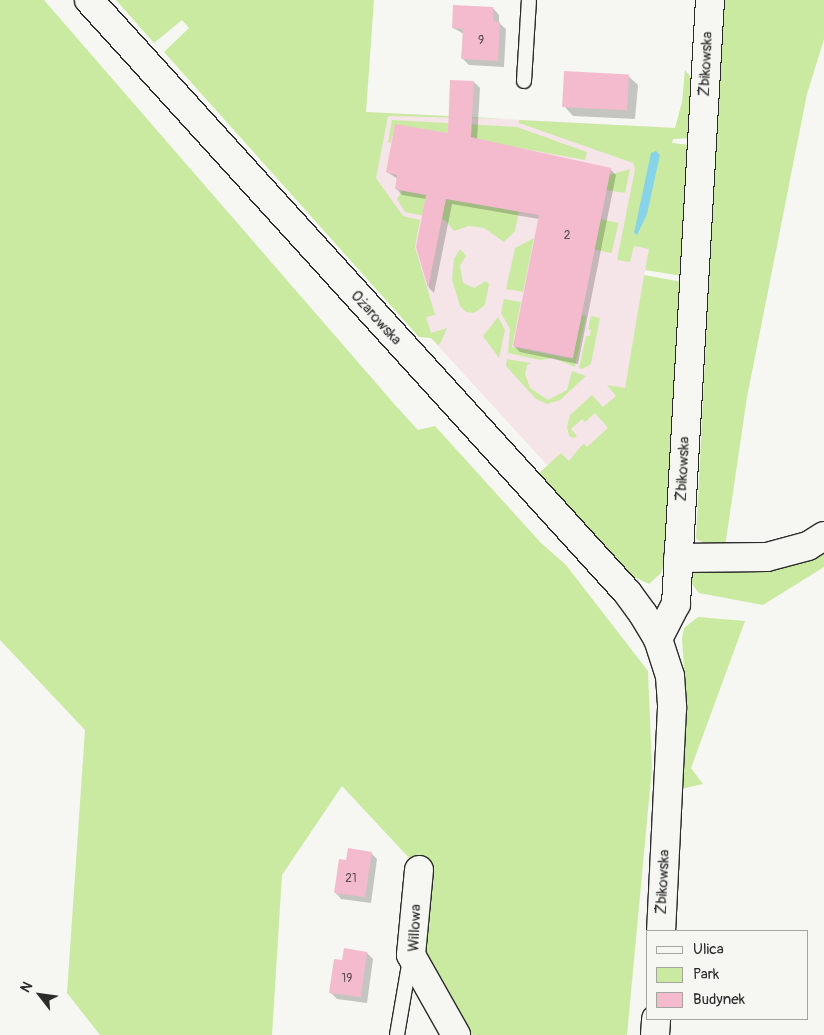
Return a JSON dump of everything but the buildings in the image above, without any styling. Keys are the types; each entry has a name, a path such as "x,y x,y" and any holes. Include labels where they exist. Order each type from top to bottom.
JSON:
{"main road":[{"name":"Ożarowska","path":"89,0 628,592 658,639"},
{"name":"Żbikowska","path":"661,930 672,708 670,676 658,639 676,604 710,0"},
{"path":"678,558 767,557 808,546 824,536"},
{"name":"Willowa","path":"420,870 411,955 456,1035"},
{"path":"655,1035 656,1020"}],"lane":[{"path":"524,81 529,0"},
{"path":"397,1035 411,955"}],"shaded area":[{"path":"366,112 675,128 644,275 620,419 590,463 547,465 431,338 362,161"}],"green space":[{"path":"0,0 44,0 396,406 418,430 435,426 541,543 566,565 648,671 652,768 627,1035 473,1035 422,959 411,860 342,786 282,875 272,1035 100,1035 67,993 85,730 0,640"},
{"path":"116,0 374,0 366,112 511,119 388,116 376,178 403,216 420,220 415,247 435,315 426,317 431,333 447,328 438,345 431,338 419,337 164,52 189,28 182,20 154,43"},
{"path":"723,0 824,0 824,39 807,94 747,397 725,547 710,546 696,539"},
{"path":"685,70 692,79 691,138 673,139 672,143 689,145 682,276 645,270 649,249 634,246 630,262 617,260 635,169 633,163 519,123 519,120 675,128 682,102"},
{"path":"392,120 517,127 587,152 585,160 395,125 391,143 388,142"},
{"path":"630,169 625,193 606,190 609,175"},
{"path":"402,191 519,211 515,231 504,242 484,228 469,226 454,231 445,220 405,212 397,199"},
{"path":"601,219 619,223 612,253 594,249"},
{"path":"534,238 523,292 506,289 515,248"},
{"path":"460,249 466,256 460,266 463,283 474,288 486,281 489,284 485,305 474,313 466,312 460,306 452,280 454,259"},
{"path":"644,275 682,282 665,560 661,573 649,584 632,576 538,474 561,453 569,461 581,446 584,444 587,447 608,428 595,413 585,422 582,419 571,429 577,436 574,438 569,436 567,427 570,415 592,395 603,407 616,396 607,385 625,388"},
{"path":"504,299 521,302 512,347 572,359 582,315 586,316 575,367 553,358 540,360 508,353 510,329 501,313"},
{"path":"591,316 600,318 591,364 582,369 579,368 586,336 590,336 591,330 588,329"},
{"path":"498,317 505,330 499,358 483,336"},
{"path":"507,359 531,363 527,365 525,374 530,388 548,400 567,390 572,371 586,376 560,400 547,404 536,399 506,366"},
{"path":"824,545 824,567 763,605 699,593 689,580 691,570"},
{"path":"698,617 745,621 691,768 703,784 681,789 687,710 682,638 684,628"}],"water":[{"path":"656,151 660,155 647,214 637,235 634,233 651,153"}]}
